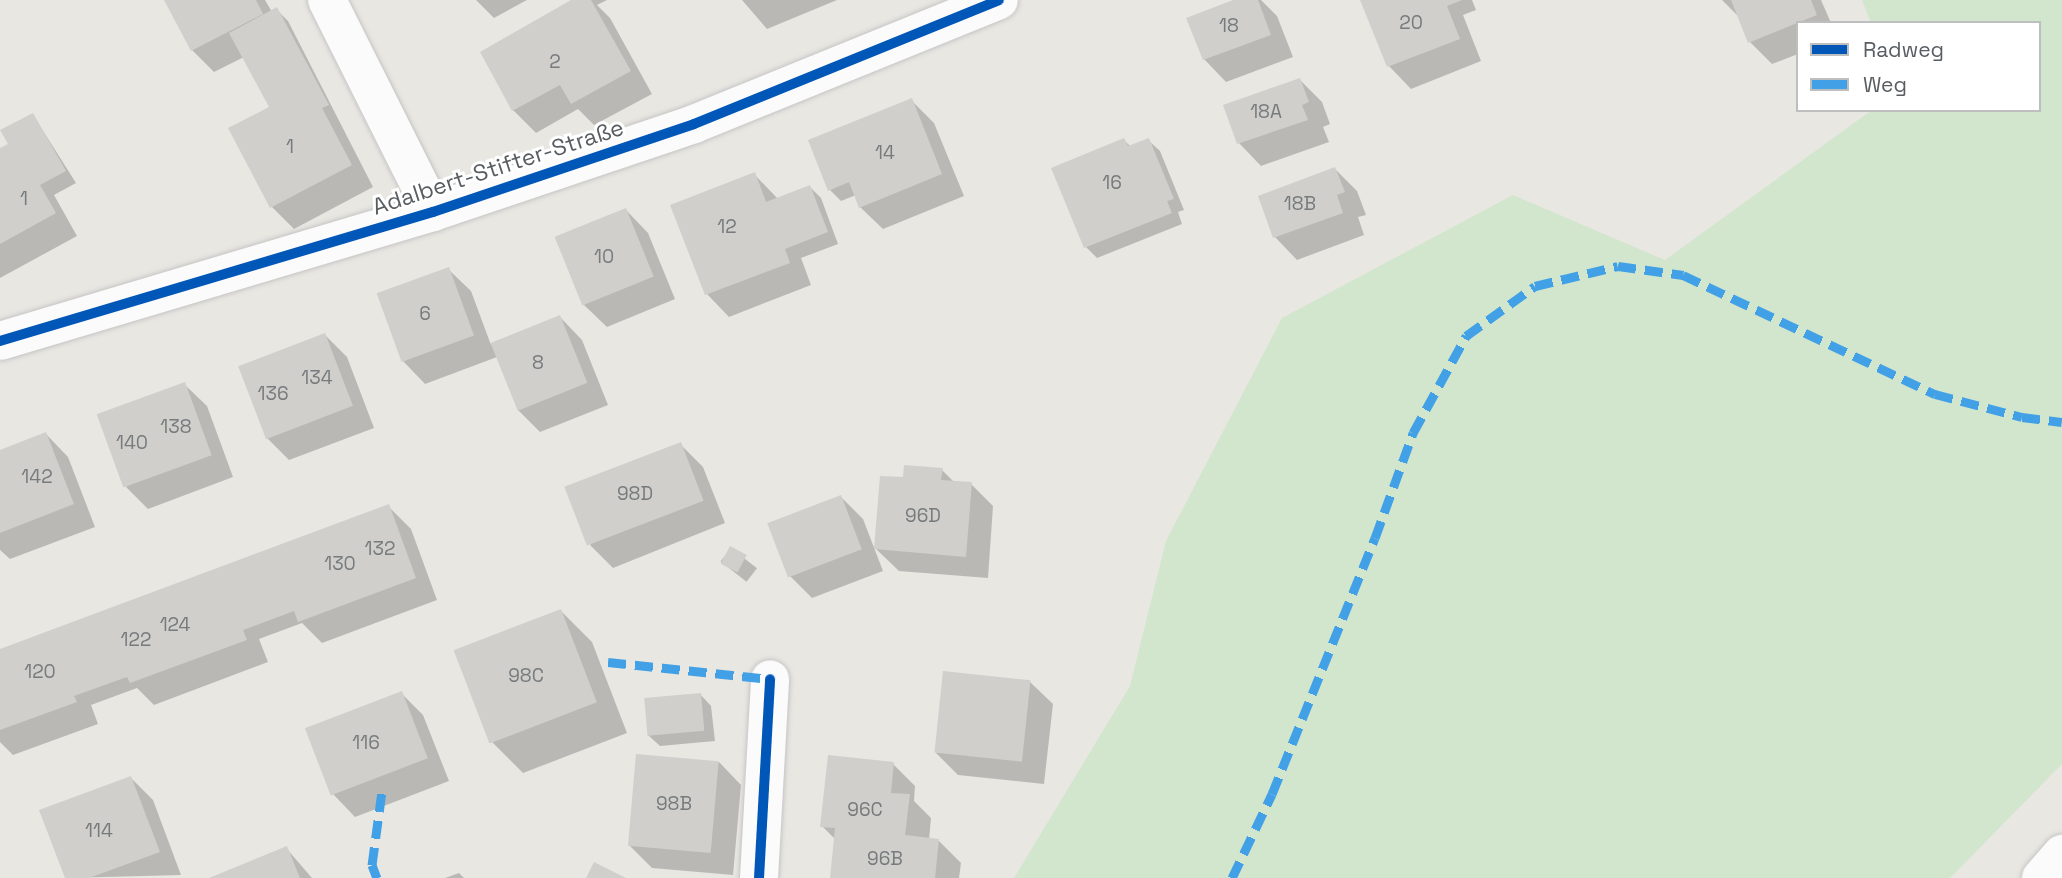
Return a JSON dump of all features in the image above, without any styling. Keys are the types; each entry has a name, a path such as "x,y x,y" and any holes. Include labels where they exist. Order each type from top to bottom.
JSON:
{"street":[{"path":"327,0 433,212"},
{"name":"Adalbert-Stifter-Straße","path":"0,341 433,212 694,124 938,10 999,0"},
{"path":"759,878 770,679"},
{"path":"2041,878 2062,854"}],"green space":[{"path":"1862,0 2062,0 2062,764 1950,878 1014,878 1130,686 1166,541 1282,318 1513,195 1665,260 1869,112 2041,112 2041,21 1870,21"}],"building":[{"path":"164,0 256,0 263,14 191,51"},
{"path":"571,0 591,0 631,71 571,104 560,85 512,111 480,52"},
{"path":"1233,0 1258,0 1271,35 1203,60 1186,18"},
{"path":"1360,0 1462,0 1447,6 1460,39 1387,67"},
{"path":"1731,0 1811,0 1817,15 1796,21 1796,24 1748,43"},
{"path":"277,7 329,105 322,108 352,165 270,208 228,128 269,107 229,33"},
{"path":"1300,78 1309,102 1302,105 1308,120 1237,144 1223,105"},
{"path":"912,98 942,174 859,208 849,182 828,191 808,140"},
{"path":"33,113 66,171 40,185 56,213 0,244 0,148 8,144 0,130"},
{"path":"1124,138 1128,146 1149,138 1174,199 1167,201 1172,213 1084,248 1051,168"},
{"path":"1335,167 1345,192 1337,195 1343,213 1273,238 1258,196"},
{"path":"755,172 766,202 810,185 828,232 785,249 790,263 705,295 670,205"},
{"path":"626,208 654,277 582,305 555,237"},
{"path":"449,267 474,336 402,362 377,293"},
{"path":"560,315 587,383 518,411 490,343"},
{"path":"325,333 353,406 266,439 238,366"},
{"path":"185,382 212,455 123,487 97,414"},
{"path":"46,432 74,504 0,533 0,450"},
{"path":"681,442 704,501 587,546 564,487"},
{"path":"904,465 943,468 941,480 972,482 966,557 874,549 880,476 903,477"},
{"path":"841,495 862,549 788,577 767,523"},
{"path":"389,504 416,578 298,622 294,611 243,630 247,640 130,683 127,677 74,696 77,702 0,730 0,649"},
{"path":"730,546 747,555 737,573 721,564"},
{"path":"561,609 597,702 489,744 454,650"},
{"path":"943,671 1031,680 1022,762 934,753"},
{"path":"402,691 428,758 331,795 305,728"},
{"path":"701,693 704,731 648,736 644,698"},
{"path":"636,754 719,761 711,853 628,846"},
{"path":"828,755 894,762 891,793 910,794 905,835 939,839 935,878 830,878 835,828 820,827"},
{"path":"131,776 160,852 89,878 65,878 39,810"},
{"path":"287,846 300,878 209,878"},
{"path":"594,862 626,878 586,878"}],"marked path":[{"path":"1232,878 1272,794 1375,538 1413,433 1466,336 1535,286 1618,266 1683,275 1935,394 2022,417 2062,422"},
{"path":"608,662 770,679"},
{"path":"377,878 372,865 382,791"}],"cycle path":[{"path":"0,341 433,212 694,124 999,0"},
{"path":"759,878 770,679"}]}
